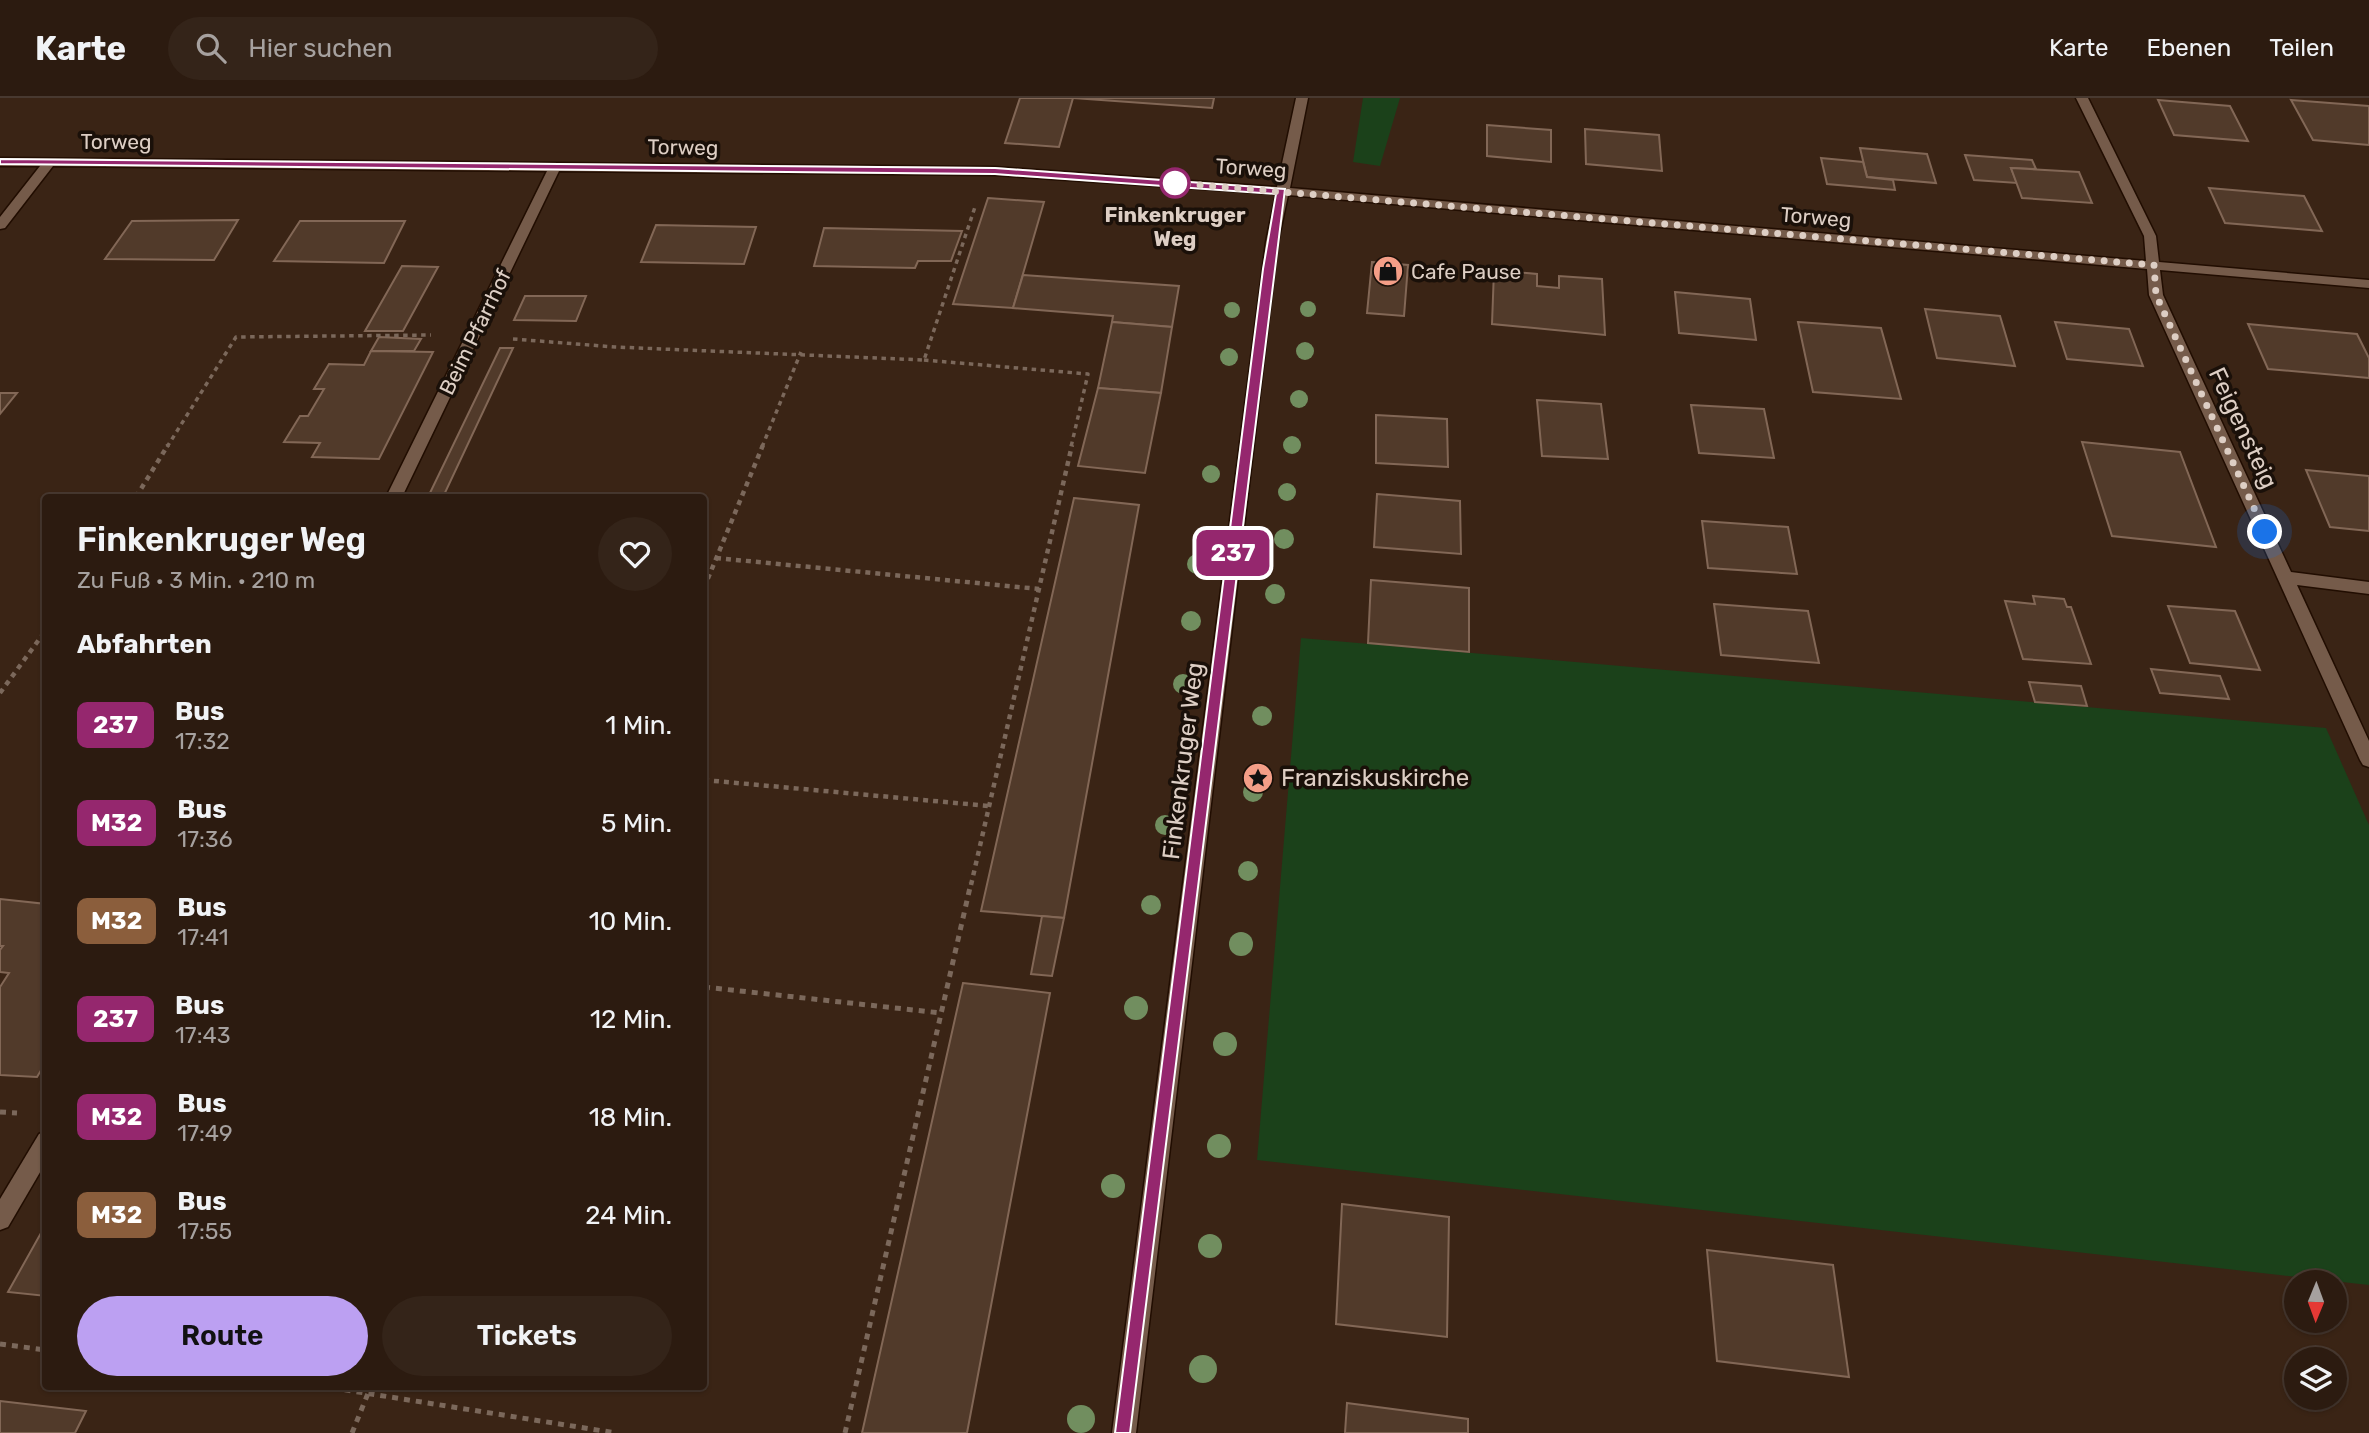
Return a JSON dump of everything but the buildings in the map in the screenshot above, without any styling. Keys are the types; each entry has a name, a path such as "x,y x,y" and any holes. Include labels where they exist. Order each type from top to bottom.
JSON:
{"street":[{"name":"Finkenkruger Weg","path":"1124,1433 1267,283 1281,191 1303,98"},
{"name":"Feigensteig","path":"2082,98 2150,236 2156,295 2369,760"},
{"name":"Torweg","path":"0,162 995,171 1281,191 2369,284"},
{"path":"0,225 50,162"},
{"name":"Beim Pfarrhof","path":"395,494 555,166"},
{"path":"2287,578 2369,588"},
{"path":"0,1219 42,1148"}],"path":[{"path":"924,360 975,206"},
{"path":"138,494 236,337 474,335 573,345 801,352 1088,374 845,1433"},
{"path":"707,580 801,352"},
{"path":"716,558 1038,589"},
{"path":"0,692 42,635"},
{"path":"707,780 989,806"},
{"path":"707,986 941,1013"},
{"path":"0,1344 42,1349"},
{"path":"352,1433 370,1390"},
{"path":"376,1390 616,1433"}],"green space":[{"path":"1363,98 1400,98 1380,166 1353,162"},
{"path":"1301,638 2326,728 2369,825 2369,1285 2347,1283 2347,1270 2284,1270 2284,1275 1257,1160"}],"bus line":[{"name":"237","path":"0,162 995,171 1281,191 1272,242 1124,1433"}],"place":[{"name":"Finkenkruger Weg","path":"1175,183"},
{"name":"Cafe Pause","path":"1388,271"},
{"name":"Franziskuskirche","path":"1258,778"}],"route":[{"path":"1175,183 2154,265 2156,295 2265,532"}]}
